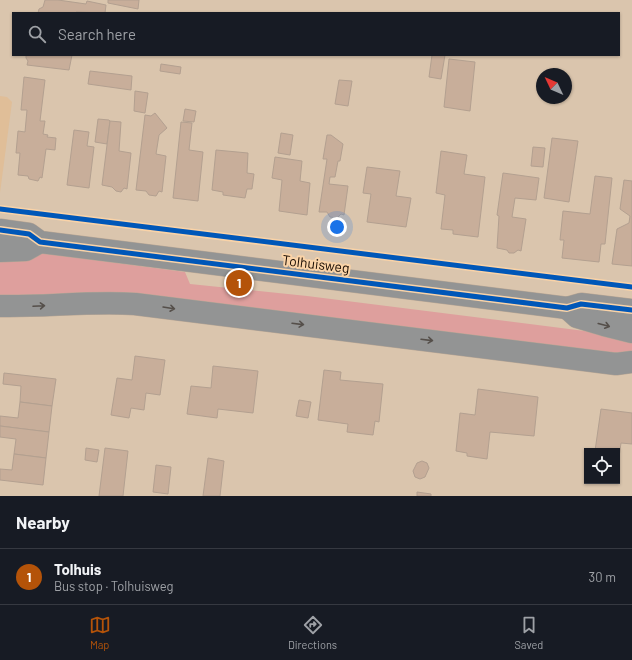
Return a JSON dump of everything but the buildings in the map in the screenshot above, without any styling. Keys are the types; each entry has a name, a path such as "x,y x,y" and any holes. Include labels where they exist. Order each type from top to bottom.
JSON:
{"street":[{"name":"Tolhuisweg","path":"0,230 29,234 40,242 567,308 581,304 632,310"},
{"path":"0,251 26,250 40,242"},
{"path":"0,306 38,306 94,302 135,304 616,364 632,362"},
{"name":"Tolhuisweg","path":"567,308 577,317 632,332"}],"shaded area":[{"path":"0,96 7,97 12,102 0,193"},
{"path":"42,253 185,272 190,284 307,296 632,337 632,356 120,292 74,293 27,297 0,296 0,256"}],"cycle path":[{"path":"0,209 632,287"},
{"path":"0,230 29,234 40,242 567,308 581,304 632,310"}],"place":[{"name":"Tolhuis","path":"239,283"}]}
